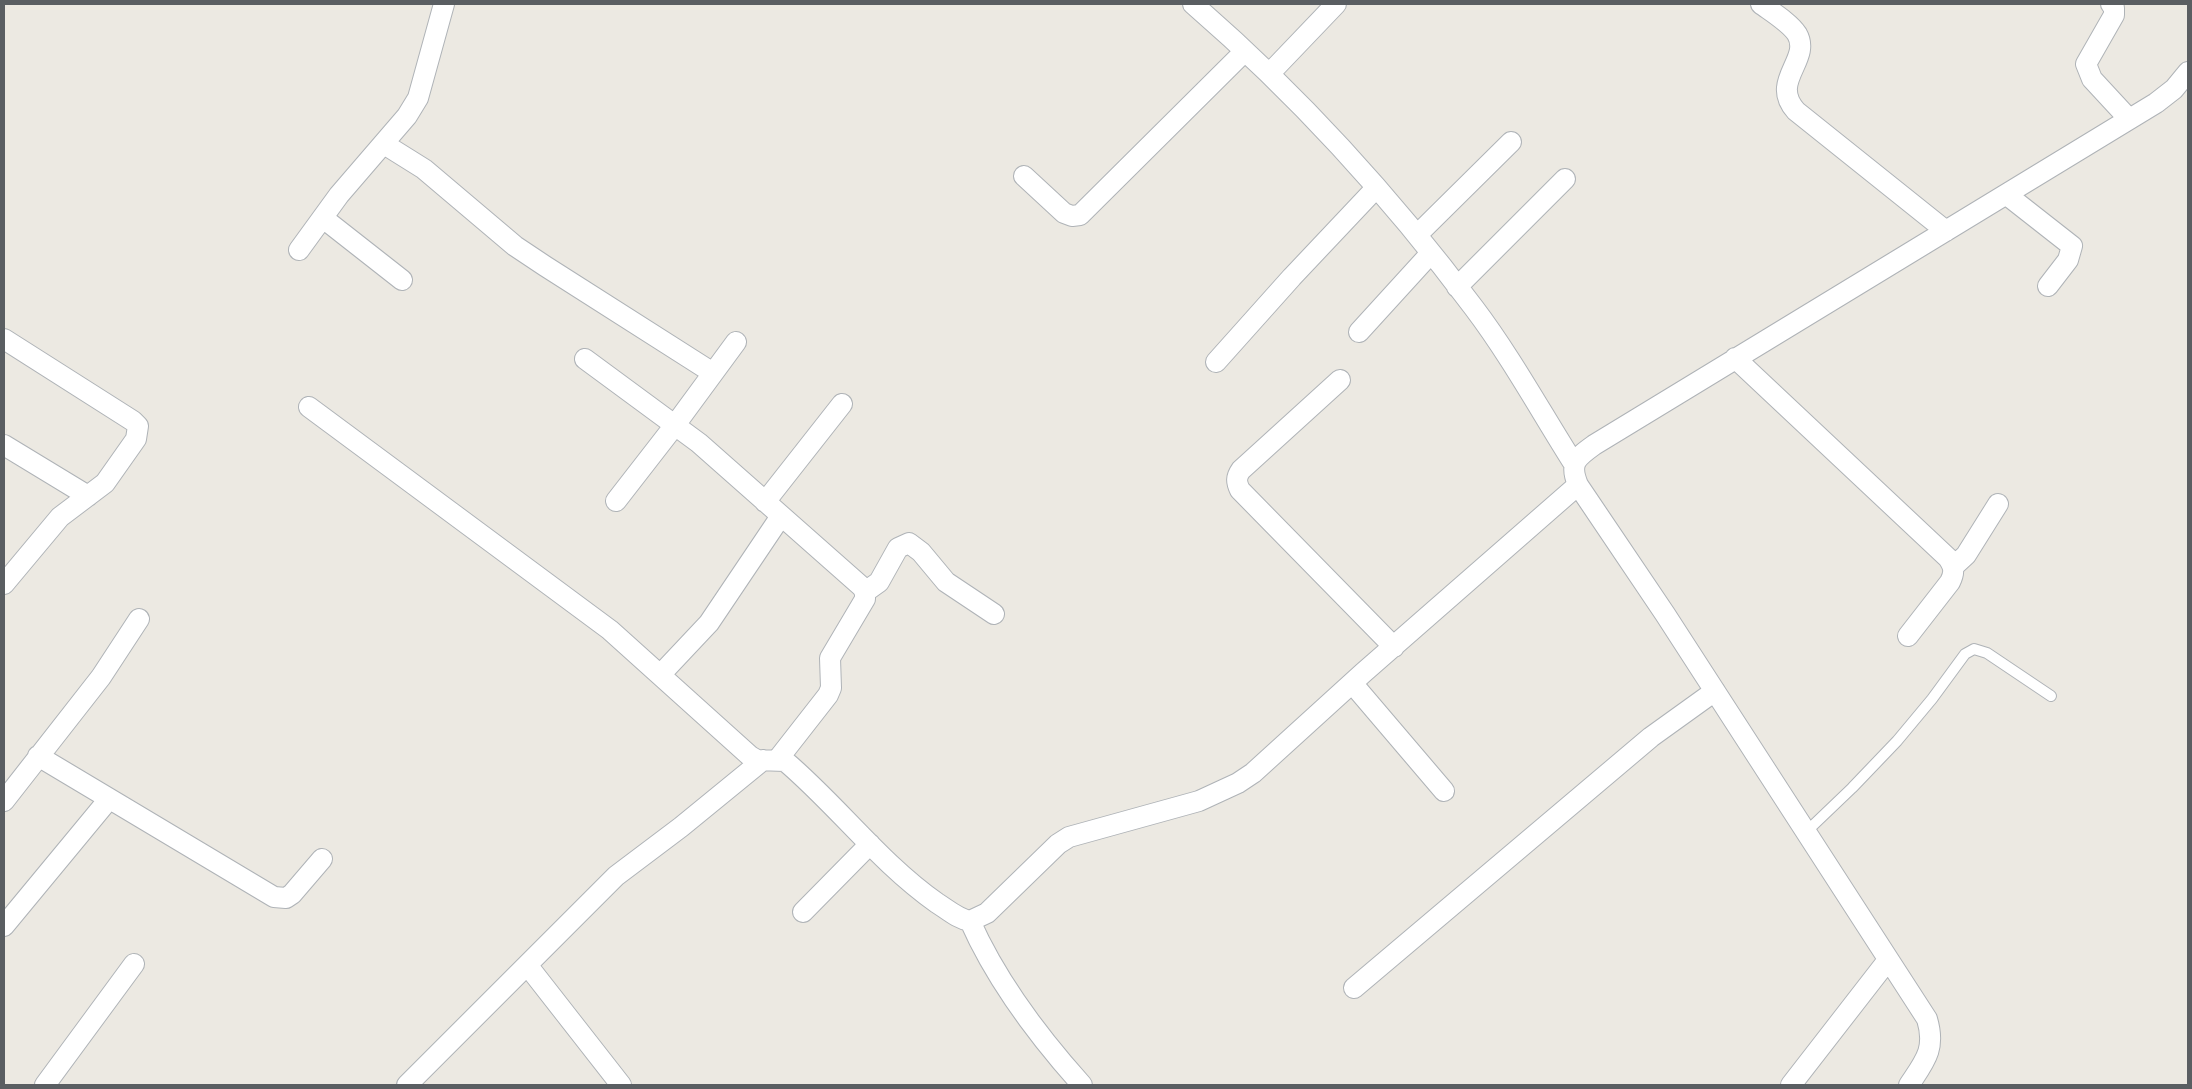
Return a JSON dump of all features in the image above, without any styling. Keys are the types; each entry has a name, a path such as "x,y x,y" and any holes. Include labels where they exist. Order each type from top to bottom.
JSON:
{"street":[{"path":"299,250 368,159 384,144 407,116 418,98 444,4"},
{"path":"1193,4 1270,73 1324,126 1417,235 1498,341 1574,464"},
{"path":"1270,73 1336,4"},
{"path":"1761,4 1797,33 1800,41 1800,50 1787,85 1786,94 1788,102 1796,111 1946,231"},
{"path":"2110,4 2114,8 2114,15 2086,64 2092,79 2129,119"},
{"path":"1024,176 1064,213 1072,216 1080,215 1245,52"},
{"path":"1909,1085 1927,1058 1931,1044 1931,1033 1927,1019 1715,691 1578,485 1573,474 1574,464 1580,455 1594,446 1735,358 1896,263 2129,119 2156,102 2186,78"},
{"path":"1417,235 1511,142"},
{"path":"384,144 424,169 516,246 713,373"},
{"path":"1457,287 1565,179"},
{"path":"1216,362 1292,277 1376,188"},
{"path":"2007,194 2072,246 2068,260 2048,286"},
{"path":"323,218 402,280"},
{"path":"1359,332 1431,253"},
{"path":"4,339 138,426 136,438 105,484 60,517 4,584"},
{"path":"616,500 675,426 736,342"},
{"path":"1735,358 1948,558 1953,567 1954,574 1950,582 1908,636"},
{"path":"584,360 699,442 866,592"},
{"path":"1340,380 1241,470 1237,476 1237,483 1240,490 1394,646"},
{"path":"765,502 842,404"},
{"path":"309,407 610,630 750,756 785,761 923,893 955,916 970,921 987,913 1058,844 1069,837 1176,808 1238,783 1266,762 1352,683 1578,485"},
{"path":"4,445 88,496"},
{"path":"1953,567 1966,555 1998,504"},
{"path":"661,674 709,623 781,516"},
{"path":"407,1085 616,876 770,760 828,695 831,688 830,658 865,599 866,592 879,582 898,548 909,543 918,549 946,582 994,614"},
{"path":"4,801 101,677 139,619"},
{"path":"1352,683 1444,791"},
{"path":"1354,988 1652,737 1715,691"},
{"path":"38,756 274,897 286,898 292,894 322,859"},
{"path":"4,926 109,799"},
{"path":"803,912 870,844"},
{"path":"970,921 984,951 1006,987 1035,1028 1082,1085"},
{"path":"1791,1085 1888,960"},
{"path":"45,1085 134,964"},
{"path":"528,966 621,1085"}],"lane":[{"path":"1806,832 1897,741 1932,699 1965,654 1974,649 1987,653 2052,696"}]}
